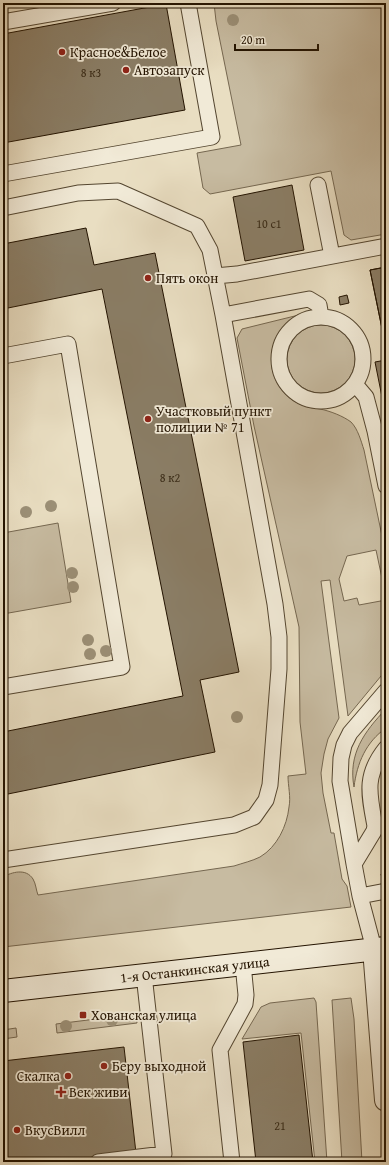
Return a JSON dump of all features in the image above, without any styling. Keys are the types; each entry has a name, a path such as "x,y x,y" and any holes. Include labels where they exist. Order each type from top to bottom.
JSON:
{"street":[{"name":"1-я Останкинская улица","path":"3,991 380,949"},
{"path":"380,949 386,1100"}],"lane":[{"path":"3,22 29,10 113,3"},
{"path":"3,174 212,137 188,3"},
{"path":"318,184 332,256"},
{"path":"3,208 78,193 118,191 197,226 210,250 223,315 275,604 279,637 279,669 270,785 266,800 254,817 234,825 3,860"},
{"path":"215,276 237,274 386,246"},
{"path":"223,315 309,299 318,306 321,317"},
{"path":"321,317 334,319 346,325 355,335 361,346 363,359 361,373 355,384 346,393 334,400 321,402 296,394 287,384 281,372 279,359 281,346 287,334 296,325 308,319 321,317"},
{"path":"3,356 68,344 122,667 3,687"},
{"path":"355,384 366,397 376,430 386,486"},
{"path":"380,949 360,896 340,781 341,758 350,732 386,691"},
{"path":"354,864 374,831 375,826 369,792 370,779 379,757 386,748"},
{"path":"360,896 386,891"},
{"path":"232,1162 220,1050 245,1004 246,995 243,964"},
{"path":"98,1162 164,1154 144,975"}],"shaded area":[{"path":"214,3 386,3 386,234 351,240 344,235 331,171 210,194 203,188 197,153 241,145 216,21"},
{"path":"307,313 294,319 280,331 276,337 272,351 272,369 278,385 283,392 297,403 336,414 351,422 356,428 364,450 386,555 386,582 383,583 376,550 347,556 339,579 344,601 357,598 359,605 386,600 386,670 348,716 330,580 321,581 339,718 328,739 321,773 323,793 331,833 334,833 342,879 347,886 351,907 3,947 3,877 7,875 19,872 27,873 35,883 38,895 234,866 260,857 266,853 276,842 283,829 290,803 288,776 306,774 300,722 299,627 254,426 237,338 242,329"},
{"path":"314,325 328,325 340,331 349,340 355,352 353,372 345,383 334,391 328,393 314,393 308,391 297,383 289,372 287,366 287,352 289,346 297,335 308,327"},
{"path":"58,523 71,602 3,614 3,533"},
{"path":"386,709 386,728 368,746 360,761 354,787 353,764 360,744 371,726"},
{"path":"314,998 316,1002 327,1162 315,1162 301,1033 242,1039 261,1007 270,1003"},
{"path":"351,998 354,1019 362,1162 342,1162 332,1000"},
{"path":"136,1014 137,1023 57,1033 56,1024"},
{"path":"16,1028 17,1037 3,1039 3,1030"}],"building":[{"path":"166,4 185,110 3,143 3,34"},
{"path":"292,185 304,250 245,261 233,197"},
{"path":"86,228 94,265 155,253 239,672 200,680 215,752 3,795 3,732 183,696 102,289 3,309 3,244"},
{"path":"386,267 386,348 370,270"},
{"path":"386,267 386,348 370,270"},
{"path":"347,295 349,303 340,305 339,297"},
{"path":"386,360 386,417 375,362"},
{"path":"386,873 386,881 383,882 381,874"},
{"path":"299,1035 313,1162 256,1162 243,1042"},
{"path":"124,1047 136,1153 57,1162 3,1162 3,1061"}],"place":[{"name":"Красное&Белое","path":"62,52"},
{"name":"Автозапуск","path":"126,70"},
{"name":"Пять окон","path":"148,278"},
{"name":"Участковый пункт полиции № 71","path":"148,419"},
{"name":"Хованская улица","path":"83,1015"},
{"name":"Беру выходной","path":"104,1066"},
{"name":"Скалка","path":"68,1076"},
{"name":"Век живи","path":"61,1092"},
{"name":"ВкусВилл","path":"17,1130"}]}
